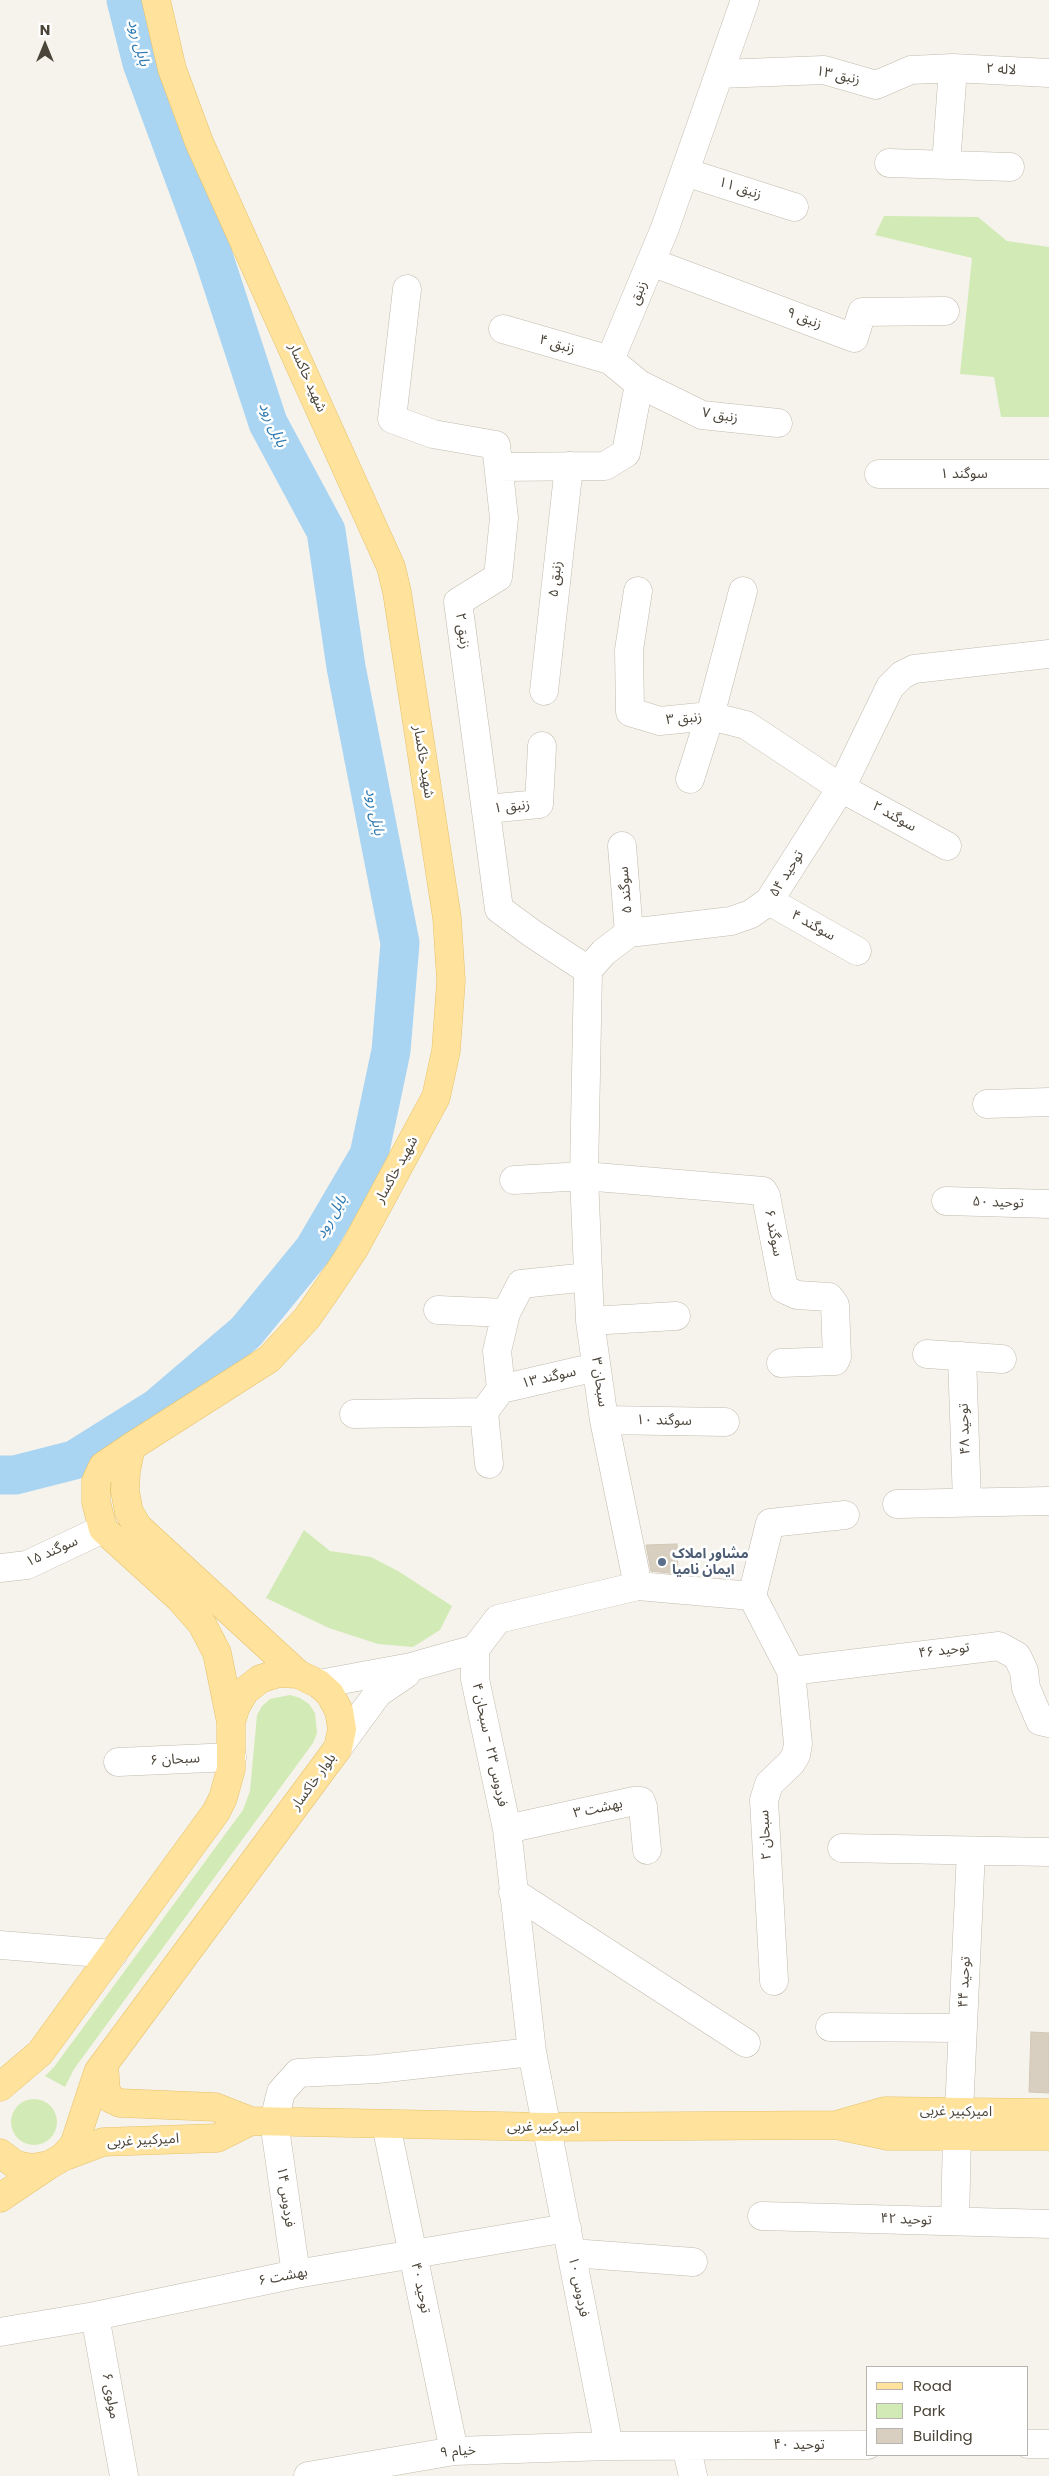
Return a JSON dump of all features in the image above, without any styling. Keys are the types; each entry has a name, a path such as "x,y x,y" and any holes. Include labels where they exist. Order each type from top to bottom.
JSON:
{"main road":[{"name":"شهید خاکسار","path":"103,1529 96,1502 96,1481 103,1466 269,1359 307,1318 330,1286 363,1232 436,1097 447,1043 451,981 447,918 399,602 391,567 199,142 172,69 156,0"},
{"name":"بلوار خاکسار","path":"56,2161 74,2145 94,2081 104,2064 337,1749 342,1729 339,1711 330,1694 308,1679 138,1527 129,1512 125,1491 126,1471 131,1447"},
{"path":"4,2083 40,2053 216,1812 229,1780 232,1758 231,1722 216,1653 202,1624 179,1598 103,1529"},
{"path":"231,1722 236,1706 245,1691 260,1679 279,1673 308,1679"},
{"name":"امیرکبیر غربی","path":"104,2064 106,2091 112,2099 120,2103 215,2107 262,2121 547,2127 836,2126 885,2111 958,2125 1044,2125"},
{"name":"امیرکبیر غربی","path":"56,2161 103,2142 217,2138 262,2121"},
{"path":"0,2154 16,2165 32,2168 56,2161"},
{"path":"0,2198 56,2161"}],"street":[{"name":"زنبق","path":"610,360 651,262 685,172 745,0"},
{"name":"زنبق ۱۳","path":"720,74 824,70 876,85 911,70 952,68"},
{"name":"لاله ۲","path":"952,68 1049,73"},
{"path":"946,165 952,68"},
{"path":"889,163 1010,167"},
{"name":"زنبق ۱۱","path":"685,172 794,207"},
{"name":"زنبق ۹","path":"651,262 854,338 862,312 945,311"},
{"name":"زنبق ۲","path":"407,289 392,419 433,434 496,445 504,518 498,578 458,602 499,909 588,970"},
{"name":"زنبق ۴","path":"503,330 610,360"},
{"path":"498,467 605,466 626,453 638,384 610,360"},
{"name":"زنبق ۷","path":"638,384 702,415 778,423"},
{"name":"زنبق ۵","path":"544,691 569,466"},
{"name":"سوگند ۱","path":"879,474 1049,474"},
{"name":"زنبق ۳","path":"638,591 629,650 630,712 660,721 710,716 746,725 841,788"},
{"path":"690,779 710,716 743,591"},
{"name":"توحید ۵۴","path":"629,933 731,921 751,914 769,901 841,788 890,687 902,675 914,669 1049,654"},
{"name":"زنبق ۱","path":"487,809 539,804 542,746"},
{"name":"سوگند ۲","path":"841,788 947,846"},
{"name":"سوگند ۵","path":"622,846 629,933"},
{"name":"سوگند ۴","path":"769,901 858,951"},
{"path":"514,1180 584,1176 588,970 604,952 629,933"},
{"path":"987,1104 1049,1102"},
{"name":"سبحان ۳","path":"584,1176 590,1321 596,1368 604,1420 638,1586"},
{"name":"سوگند ۶","path":"584,1176 763,1191 766,1196 784,1289 797,1295 829,1297 835,1305 837,1357 835,1361 781,1363"},
{"name":"توحید ۵۰","path":"946,1201 1049,1204"},
{"path":"489,1464 484,1412 501,1389 496,1351 506,1313 521,1284 588,1277"},
{"path":"438,1310 506,1313"},
{"path":"590,1321 676,1316"},
{"path":"927,1354 1002,1359"},
{"name":"توحید ۴۸","path":"962,1356 967,1502"},
{"name":"سوگند ۱۳","path":"501,1389 596,1368"},
{"path":"354,1414 484,1412"},
{"name":"سوگند ۱۰","path":"604,1420 725,1422"},
{"path":"897,1504 1049,1501"},
{"path":"790,1671 752,1596 770,1522 846,1515"},
{"name":"سوگند ۱۵","path":"0,1568 27,1566 103,1529"},
{"path":"308,1679 411,1667 475,1649 498,1619 638,1586 752,1596"},
{"name":"توحید ۴۶","path":"790,1671 999,1646 1017,1656 1024,1670 1026,1688 1040,1721 1049,1723"},
{"name":"فردوس ۲۳ - سبحان ۴","path":"475,1649 475,1679 507,1829 532,2052 547,2127"},
{"path":"337,1749 378,1693 406,1674 411,1667"},
{"name":"سبحان ۲","path":"774,1981 764,1800 769,1784 791,1763 796,1755 798,1744 790,1671"},
{"name":"سبحان ۶","path":"118,1762 232,1758"},
{"name":"بهشت ۳","path":"507,1829 634,1801 640,1802 643,1807 647,1850"},
{"path":"842,1848 1049,1852"},
{"name":"توحید ۴۴","path":"954,2221 971,1851"},
{"path":"513,1892 746,2043"},
{"path":"0,1946 113,1954"},
{"path":"830,2027 963,2028"},
{"path":"262,2121 281,2092 298,2073 377,2069 532,2052"},
{"name":"فردوس ۱۴","path":"262,2121 296,2274"},
{"name":"توحید ۴۰","path":"386,2125 454,2450"},
{"name":"فردوس ۱۰","path":"547,2127 609,2446"},
{"name":"توحید ۴۲","path":"762,2216 1049,2224"},
{"name":"بهشت ۶","path":"0,2332 95,2316 296,2274 413,2253 569,2240 693,2262"},
{"name":"مولوی ۶","path":"95,2316 124,2476"},
{"path":"1029,2444 1049,2444"},
{"name":"توحید ۴۰","path":"609,2446 866,2445"},
{"name":"خیام ۹","path":"308,2476 339,2473 454,2450 609,2446"},
{"path":"686,2446 693,2476"}],"green space":[{"path":"884,216 978,217 1007,241 1049,247 1049,417 1001,417 994,377 960,374 972,258 875,235"},
{"path":"304,1530 330,1551 371,1557 398,1571 452,1606 440,1630 413,1647 378,1644 329,1628 266,1598"},
{"path":"290,1695 300,1698 309,1704 315,1713 317,1733 313,1743 74,2069 65,2087 45,2076 54,2067 243,1810 250,1791 257,1715 262,1706 270,1699"},
{"path":"29,2099 39,2099 53,2109 57,2122 53,2135 47,2141 39,2145 29,2145 15,2135 11,2127 11,2117 21,2103"}],"building":[{"name":"مشاور املاک ایمان نامیا","path":"677,1544 678,1574 651,1571 646,1545"},
{"path":"1031,2032 1049,2033 1049,2093 1029,2092"}],"waterway":[{"name":"بابل رود","path":"0,1475 15,1475 74,1460 157,1408 246,1332 314,1249 369,1155 391,1051 400,943 346,667 326,531 268,423 213,255 142,63 126,0"}],"place":[{"name":"مشاور املاک ایمان نامیا","path":"662,1562"}]}
